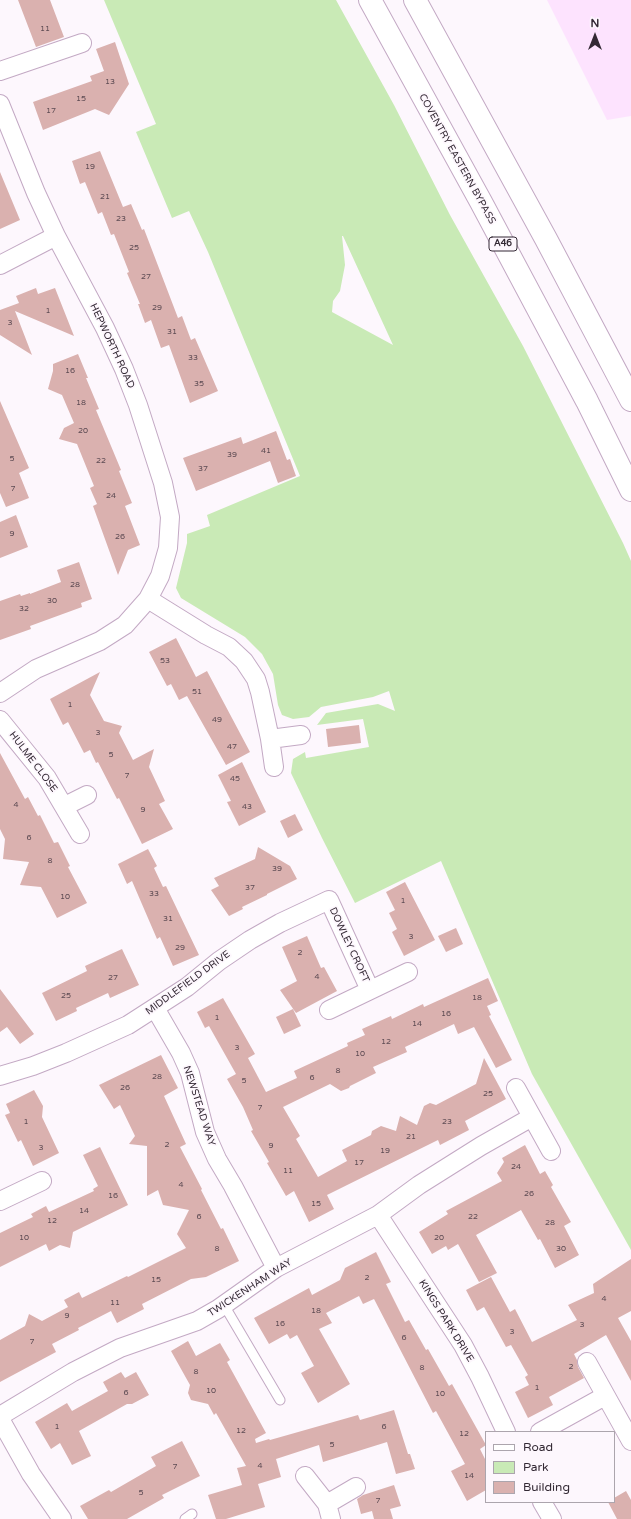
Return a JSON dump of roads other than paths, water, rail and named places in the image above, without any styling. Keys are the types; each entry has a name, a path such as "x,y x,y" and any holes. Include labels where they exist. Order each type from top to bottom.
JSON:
{"highway":[{"name":"COVENTRY EASTERN BYPASS","path":"370,0 580,388 631,490"},
{"path":"415,0 572,288 631,400"}],"street":[{"path":"0,72 82,44"},
{"name":"HEPWORTH ROAD","path":"0,104 36,193 56,236 105,328 124,368 138,405 163,483 170,517 168,548 160,576 148,599 124,626 100,641 36,669 0,693"},
{"path":"0,265 56,236"},
{"path":"148,599 206,635 229,647 244,661 256,679 260,692 270,739 274,767"},
{"name":"HULME CLOSE","path":"0,720 48,778 80,834"},
{"path":"270,739 301,735"},
{"path":"65,806 87,794"},
{"name":"DOWLEY CROFT","path":"329,900 370,990"},
{"name":"MIDDLEFIELD DRIVE","path":"0,1076 33,1066 66,1053 128,1025 187,987 219,961 250,940 280,923 329,900"},
{"name":"DOWLEY CROFT","path":"329,1010 408,972"},
{"name":"NEWSTEAD WAY","path":"155,1008 190,1073 197,1095 205,1132 217,1159 233,1186 276,1268"},
{"path":"516,1088 551,1151"},
{"name":"TWICKENHAM WAY","path":"0,1416 73,1372 120,1348 197,1321 276,1268 378,1215 419,1186 481,1146 532,1117"},
{"path":"1,1198 42,1182"},
{"name":"KINGS PARK DRIVE","path":"378,1215 463,1345 506,1431"},
{"path":"587,1362 631,1441"},
{"path":"542,1431 605,1396"},
{"path":"0,1419 31,1474 62,1519"},
{"path":"305,1476 329,1512 356,1487"},
{"path":"543,1503 552,1519"}],"lane":[{"path":"224,1304 280,1400"}]}
